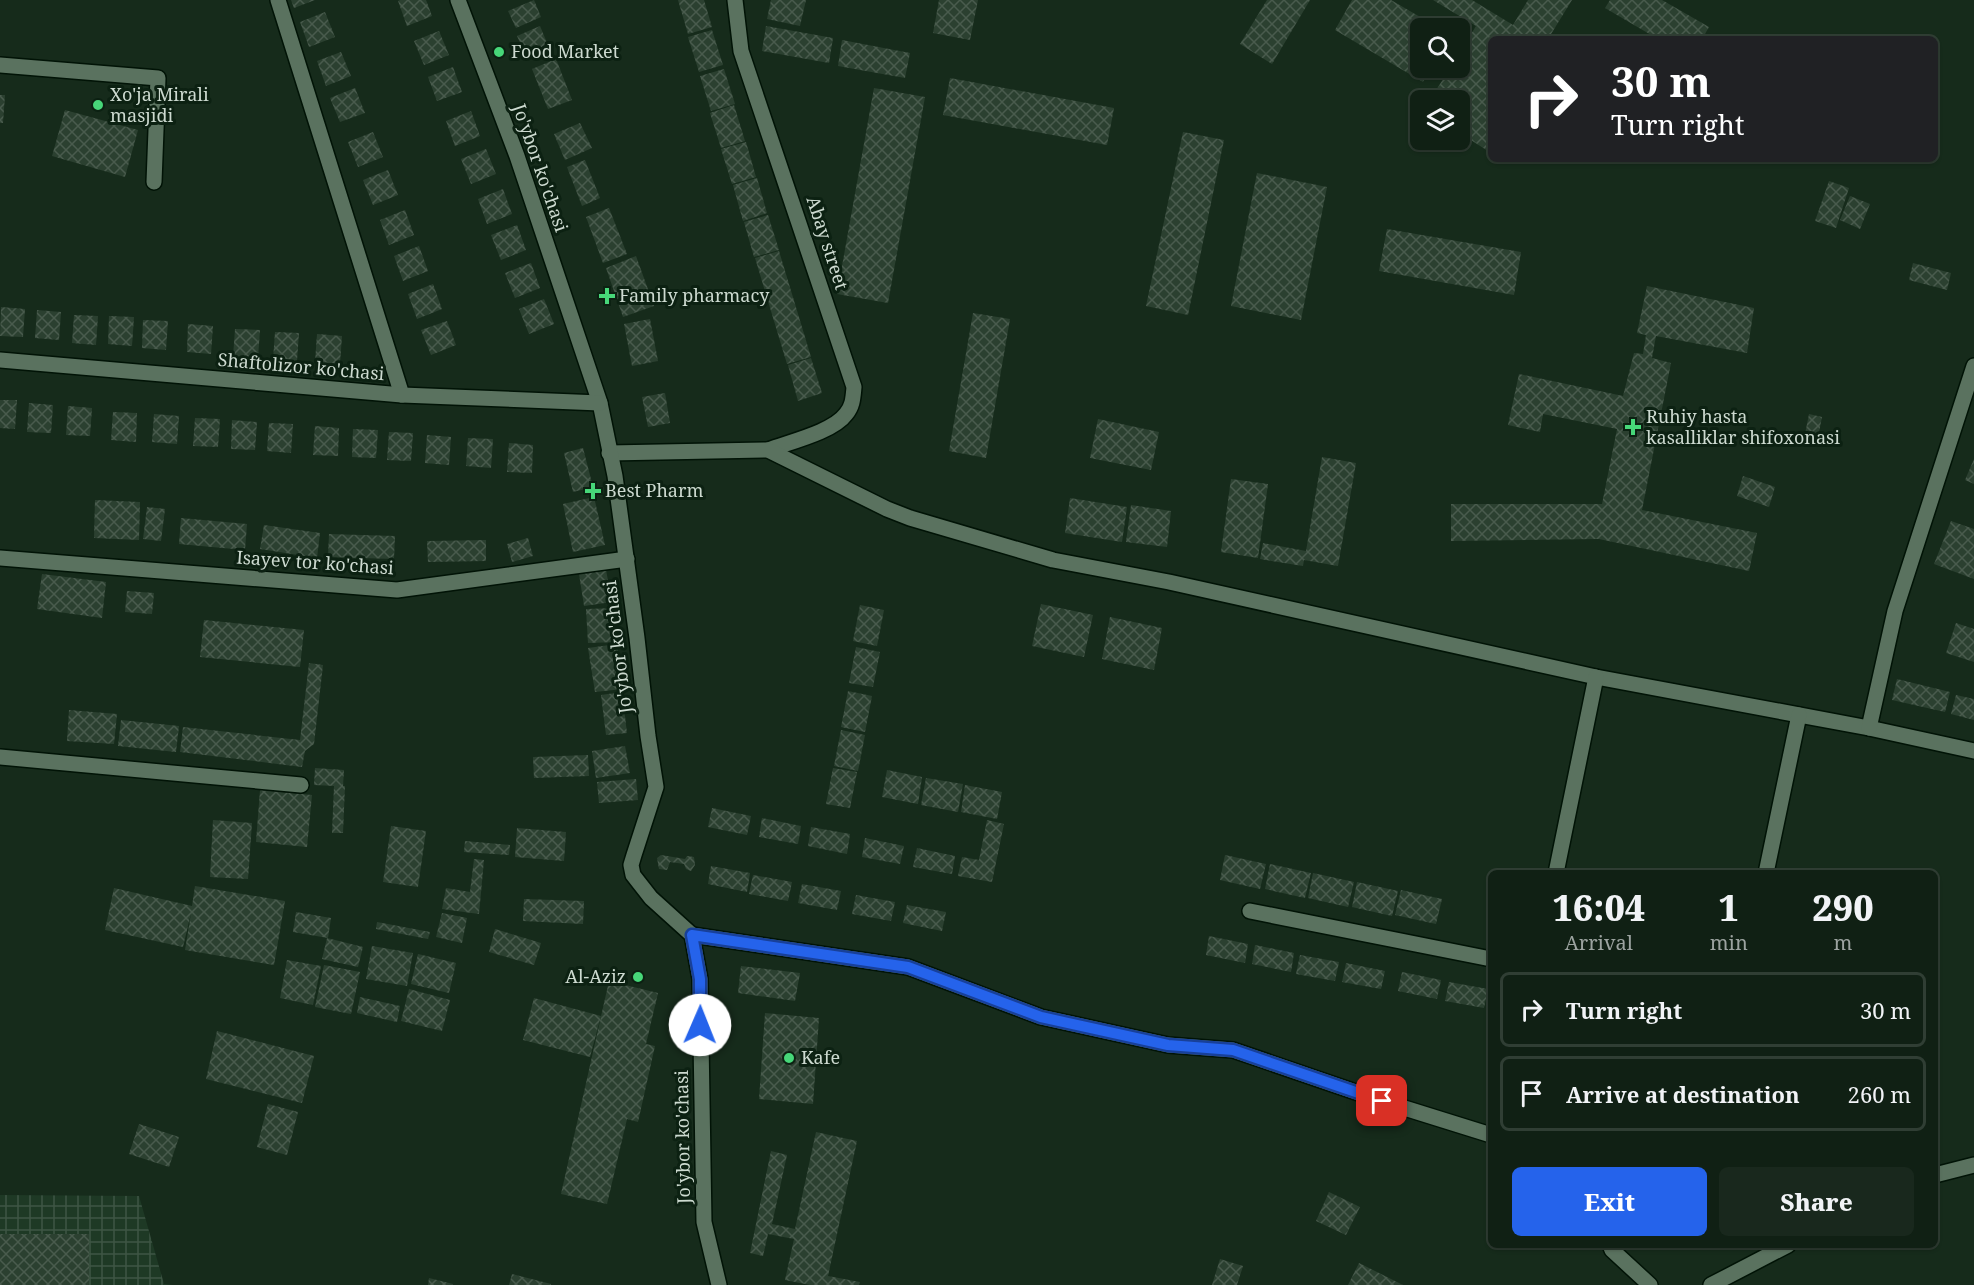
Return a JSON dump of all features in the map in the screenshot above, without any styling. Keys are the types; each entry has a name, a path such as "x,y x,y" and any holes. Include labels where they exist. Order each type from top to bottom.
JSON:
{"street":[{"path":"278,0 402,395"},
{"name":"Jo'ybor ko'chasi","path":"458,0 517,156 600,403 615,476 656,787 631,866 633,875 651,898 692,935 700,979 704,1222 719,1285"},
{"name":"Abay street","path":"735,0 741,51 854,387 853,402 846,415 833,426 768,450"},
{"path":"0,64 158,78 154,182"},
{"name":"Shaftolizor ko'chasi","path":"0,360 402,395 600,403"},
{"path":"1869,728 1895,611 1974,366"},
{"path":"609,453 768,450 887,509 910,518 1053,560 1169,582 1596,677 1799,714 1974,751"},
{"name":"Isayev tor ko'chasi","path":"0,558 396,590 627,559"},
{"path":"1557,870 1596,677"},
{"path":"1767,870 1799,714"},
{"path":"0,757 301,785"},
{"path":"1250,911 1488,959"},
{"path":"692,935 908,967 1041,1017 1168,1045 1233,1050 1488,1134"},
{"path":"1938,1174 1974,1165"},
{"path":"1611,1248 1650,1285"},
{"path":"1711,1285 1782,1248"}],"shaded area":[{"path":"0,1195 139,1196 164,1284 173,1285 0,1285"}],"building":[{"path":"291,0 315,0 294,8"},
{"path":"426,0 432,16 407,26 398,1"},
{"path":"534,0 541,17 516,28 508,11"},
{"path":"678,0 704,0 712,27 688,34"},
{"path":"771,0 806,0 800,26 767,19"},
{"path":"939,0 978,0 970,40 933,33"},
{"path":"1267,0 1310,0 1272,64 1240,44"},
{"path":"1352,0 1391,0 1422,18 1410,18 1410,74 1335,30"},
{"path":"1433,0 1472,0 1513,25 1528,0 1572,0 1550,36 1488,36 1488,151 1470,139 1470,90 1436,90 1444,78 1470,78 1470,36 1476,26 1470,22 1470,18 1463,18"},
{"path":"1610,0 1662,0 1709,27 1704,36 1653,36 1605,8"},
{"path":"325,12 335,37 309,47 300,22"},
{"path":"540,26 550,50 528,60 517,36"},
{"path":"766,26 833,38 829,63 762,51"},
{"path":"712,30 723,65 699,72 688,37"},
{"path":"439,31 449,55 424,65 414,41"},
{"path":"842,40 910,53 905,78 838,66"},
{"path":"341,52 351,76 326,86 317,61"},
{"path":"556,59 572,100 548,109 532,69"},
{"path":"453,67 462,92 437,101 428,77"},
{"path":"724,69 735,104 711,111 700,76"},
{"path":"950,78 1114,108 1107,145 943,115"},
{"path":"355,88 365,113 340,122 330,98"},
{"path":"874,88 925,97 888,303 837,294"},
{"path":"0,95 5,95 3,123 0,123"},
{"path":"734,105 745,141 721,148 710,113"},
{"path":"65,110 138,130 125,177 52,156"},
{"path":"471,111 480,136 455,146 446,121"},
{"path":"580,123 592,148 565,160 554,134"},
{"path":"373,132 383,157 358,167 348,142"},
{"path":"1183,132 1224,140 1188,315 1146,306"},
{"path":"746,142 756,177 732,184 721,149"},
{"path":"486,149 496,174 471,184 461,159"},
{"path":"585,160 600,198 582,206 567,167"},
{"path":"388,170 398,195 373,205 363,180"},
{"path":"1257,173 1327,187 1301,320 1231,306"},
{"path":"757,178 767,213 743,221 733,185"},
{"path":"1829,181 1849,188 1836,228 1815,221"},
{"path":"503,189 512,214 487,224 478,199"},
{"path":"1850,196 1870,204 1860,229 1840,220"},
{"path":"609,208 627,254 603,263 586,217"},
{"path":"405,210 414,235 389,245 380,220"},
{"path":"768,215 779,250 754,257 744,222"},
{"path":"517,225 526,250 501,260 491,235"},
{"path":"1387,229 1521,252 1514,295 1379,271"},
{"path":"419,246 428,271 403,281 394,256"},
{"path":"779,251 811,357 787,364 755,258"},
{"path":"636,256 654,306 623,317 606,268"},
{"path":"531,263 540,288 515,298 505,273"},
{"path":"1913,263 1951,273 1947,290 1909,280"},
{"path":"433,284 442,309 417,319 408,294"},
{"name":"Ruhiy hasta kasalliklar shifoxonasi","path":"1647,286 1754,308 1747,353 1656,336 1652,358 1671,363 1642,510 1757,533 1749,571 1599,539 1451,541 1451,504 1602,504 1617,429 1543,414 1540,432 1508,425 1519,374 1623,396 1634,353 1643,354 1646,335 1637,333"},
{"path":"544,299 554,324 529,334 519,309"},
{"path":"1,307 25,309 23,337 0,336"},
{"path":"37,310 61,312 59,340 35,338"},
{"path":"973,313 1010,319 986,458 949,451"},
{"path":"74,315 98,316 96,345 72,343"},
{"path":"109,316 134,317 132,346 108,344"},
{"path":"650,319 658,361 632,366 624,324"},
{"path":"143,320 168,321 166,350 142,348"},
{"path":"447,321 456,345 431,355 421,330"},
{"path":"188,324 213,326 211,354 187,352"},
{"path":"235,329 260,330 258,358 233,357"},
{"path":"275,332 299,333 297,361 273,360"},
{"path":"317,334 342,336 340,364 315,362"},
{"path":"811,358 822,393 798,401 788,365"},
{"path":"665,393 670,423 648,427 642,397"},
{"path":"0,400 17,400 15,429 0,428"},
{"path":"29,403 53,405 51,433 27,432"},
{"path":"68,406 92,408 90,436 66,435"},
{"path":"113,412 137,413 136,442 111,440"},
{"path":"154,414 179,416 177,444 152,442"},
{"path":"1809,414 1822,417 1816,447 1803,444"},
{"path":"195,418 220,419 218,447 193,446"},
{"path":"1098,419 1159,432 1151,470 1090,458"},
{"path":"232,420 257,422 255,450 231,449"},
{"path":"269,423 293,424 291,453 267,451"},
{"path":"315,426 339,428 338,456 313,455"},
{"path":"353,429 378,430 376,458 352,457"},
{"path":"389,432 413,433 411,461 387,460"},
{"path":"427,435 451,437 449,465 425,463"},
{"path":"468,438 493,439 491,468 466,466"},
{"path":"509,443 533,445 532,473 507,472"},
{"path":"583,448 593,487 573,492 564,453"},
{"path":"1322,457 1356,463 1338,566 1304,560 1303,566 1260,559 1263,543 1306,551"},
{"path":"1974,459 1974,484 1965,480"},
{"path":"1743,476 1775,487 1769,507 1737,496"},
{"path":"1231,479 1268,484 1258,558 1221,552"},
{"path":"594,497 605,545 573,552 563,504"},
{"path":"1070,498 1127,507 1122,542 1065,533"},
{"path":"95,500 140,502 139,540 94,538"},
{"path":"1131,505 1171,511 1167,547 1126,542"},
{"path":"147,507 165,509 161,541 143,539"},
{"path":"181,518 247,524 245,550 179,544"},
{"path":"1951,521 1974,529 1974,579 1934,564"},
{"path":"264,525 320,533 317,558 260,549"},
{"path":"329,534 395,536 394,559 328,557"},
{"path":"528,538 533,556 512,562 507,544"},
{"path":"486,540 486,561 428,562 427,541"},
{"path":"606,570 612,602 584,606 579,574"},
{"path":"42,574 106,582 102,618 37,609"},
{"path":"127,591 154,593 152,614 125,612"},
{"path":"1041,604 1093,615 1084,657 1032,646"},
{"path":"860,605 884,610 877,646 853,641"},
{"path":"615,608 617,642 588,643 586,609"},
{"path":"1110,617 1162,628 1154,670 1102,659"},
{"path":"204,620 304,630 300,667 200,657"},
{"path":"1956,623 1974,629 1974,662 1946,653"},
{"path":"617,644 623,689 595,692 588,648"},
{"path":"856,647 880,652 873,687 849,683"},
{"path":"309,663 323,665 314,744 305,751 302,767 180,752 183,727 300,740"},
{"path":"1897,679 1950,692 1945,712 1892,700"},
{"path":"848,691 872,696 865,732 841,727"},
{"path":"622,692 627,733 606,735 601,695"},
{"path":"1956,695 1974,699 1974,720 1951,714"},
{"path":"69,710 117,714 114,744 67,741"},
{"path":"121,720 179,726 176,752 118,746"},
{"path":"841,730 865,735 858,771 834,766"},
{"path":"625,746 630,773 596,778 592,751"},
{"path":"588,755 589,776 534,778 533,757"},
{"path":"315,768 344,770 343,833 332,833 334,786 314,785"},
{"path":"833,768 857,772 850,808 826,804"},
{"path":"887,770 922,777 918,804 882,797"},
{"path":"926,778 963,784 958,812 921,805"},
{"path":"636,779 638,800 599,803 597,782"},
{"path":"965,785 1002,792 997,819 961,812"},
{"path":"260,790 312,795 307,847 256,842"},
{"path":"712,808 751,816 747,835 708,827"},
{"path":"762,818 801,826 798,844 759,837"},
{"path":"213,820 252,823 248,879 210,877"},
{"path":"987,820 1004,824 992,882 958,876 962,857 979,860"},
{"path":"391,826 426,831 418,887 383,882"},
{"path":"811,827 850,834 847,854 808,846"},
{"path":"517,828 566,832 564,861 515,857"},
{"path":"865,838 904,846 900,864 862,857"},
{"path":"465,841 510,845 509,855 464,852"},
{"path":"917,848 955,856 952,874 913,867"},
{"path":"661,855 685,859 687,856 694,857 695,865 691,871 686,869 684,864 670,862 667,870 659,869 657,858"},
{"path":"1225,855 1266,864 1260,889 1220,880"},
{"path":"474,859 484,860 479,914 442,909 446,888 470,892"},
{"path":"1270,864 1311,873 1305,898 1265,889"},
{"path":"711,866 750,873 747,892 708,884"},
{"path":"1313,873 1354,882 1348,907 1308,898"},
{"path":"753,875 792,882 788,901 749,894"},
{"path":"1357,882 1398,891 1392,916 1352,907"},
{"path":"802,884 841,891 837,910 798,903"},
{"path":"195,886 285,901 274,965 185,950 191,913 183,947 105,930 114,888 192,906"},
{"path":"1401,890 1442,899 1436,924 1395,915"},
{"path":"856,895 895,902 891,921 852,914"},
{"path":"524,899 584,901 583,924 523,921"},
{"path":"907,905 946,912 942,931 903,923"},
{"path":"296,912 331,918 328,938 293,932"},
{"path":"442,913 467,918 462,943 436,937"},
{"path":"377,922 430,932 428,939 376,929"},
{"path":"495,929 541,943 534,965 489,952"},
{"path":"1209,936 1248,944 1245,963 1206,955"},
{"path":"327,938 363,947 358,967 322,959"},
{"path":"1255,945 1294,953 1291,972 1252,964"},
{"path":"372,946 413,953 407,986 366,979"},
{"path":"418,954 456,963 449,993 411,984"},
{"path":"1300,955 1339,962 1335,981 1296,974"},
{"path":"287,960 321,966 313,1005 280,998"},
{"path":"1346,963 1385,971 1381,989 1342,982"},
{"path":"324,965 360,972 351,1014 315,1007"},
{"path":"741,966 800,973 795,1001 738,993"},
{"path":"1402,972 1441,980 1437,999 1398,991"},
{"path":"609,981 658,993 646,1044 655,1046 638,1122 627,1119 607,1204 561,1194"},
{"path":"1449,982 1488,989 1484,1008 1445,1001"},
{"path":"409,989 450,1000 442,1031 401,1021"},
{"path":"360,997 400,1006 397,1022 357,1013"},
{"path":"534,998 601,1016 590,1057 523,1040"},
{"name":"Kafe","path":"765,1013 819,1018 813,1104 759,1099"},
{"path":"217,1031 314,1056 302,1103 206,1079"},
{"path":"268,1104 298,1112 287,1155 257,1147"},
{"path":"139,1124 179,1137 169,1167 129,1154"},
{"path":"816,1132 857,1141 828,1276 860,1282 859,1285 810,1285 785,1280 794,1239 768,1234 763,1256 750,1253 771,1151 787,1155 772,1224 795,1229"},
{"path":"1329,1192 1360,1207 1346,1235 1316,1221"},
{"path":"0,1234 89,1234 89,1285 0,1285"},
{"path":"1220,1259 1243,1266 1237,1285 1212,1285"},
{"path":"1359,1263 1403,1285 1348,1285"},
{"path":"512,1274 551,1284 551,1285 509,1285"},
{"path":"429,1278 453,1284 453,1285 428,1285"}],"place":[{"name":"Food Market","path":"499,52"},
{"name":"Xo'ja Mirali masjidi","path":"98,105"},
{"name":"Family pharmacy","path":"607,296"},
{"name":"Ruhiy hasta kasalliklar shifoxonasi","path":"1633,427"},
{"name":"Best Pharm","path":"593,491"},
{"name":"Al-Aziz","path":"638,977"},
{"name":"Kafe","path":"789,1058"}],"route":[{"path":"700,1025 700,979 692,935 908,967 1041,1017 1168,1045 1233,1050 1382,1101"}]}
